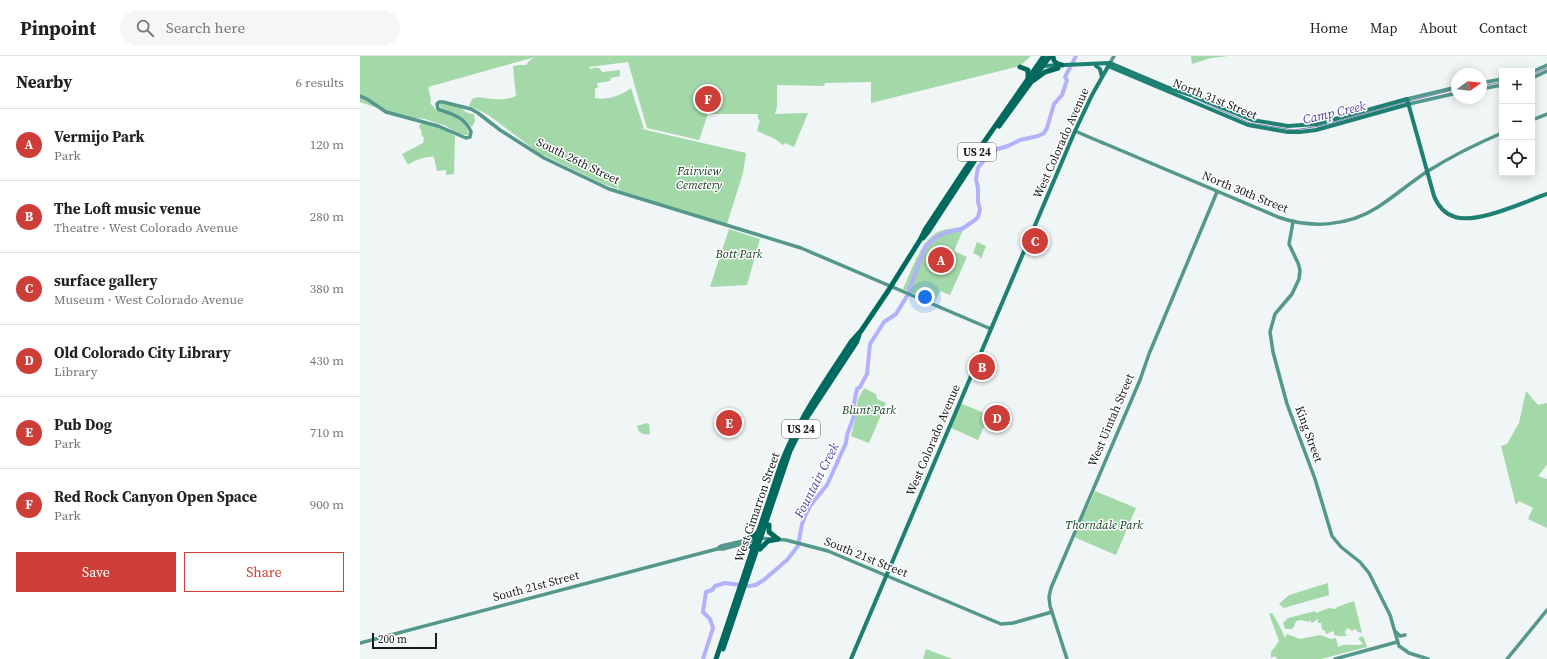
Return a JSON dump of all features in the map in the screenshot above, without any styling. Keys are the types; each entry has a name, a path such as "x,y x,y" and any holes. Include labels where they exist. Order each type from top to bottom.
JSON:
{"highway":[{"name":"West Cimarron Street","path":"1040,66 1044,56"},
{"name":"West Cimarron Street","path":"745,578 754,560 764,516 781,464 796,430 807,410 1027,83 1040,66 1051,56"},
{"path":"1051,56 1057,64 1063,66"},
{"path":"1027,83 1043,74 1063,66"},
{"path":"1020,67 1028,70 1029,74 1027,83"},
{"name":"West Cimarron Street","path":"719,659 752,554 770,511 784,468 798,434 816,403 856,343 861,331"},
{"path":"770,511 768,530 778,539"},
{"path":"752,554 752,547 745,542 755,536 764,516"},
{"path":"754,560 763,545 768,541 778,539"},
{"name":"West Cimarron Street","path":"716,659 741,590"}],"main road":[{"name":"West Colorado Avenue","path":"851,659 1075,131 1089,99 1114,56"},
{"path":"1040,66 1096,66 1110,64"},
{"path":"1075,66 1110,64"},
{"name":"North 31st Street","path":"1110,64 1169,88 1191,94 1252,120 1288,126 1317,124 1451,88"},
{"name":"North 31st Street","path":"1110,64 1248,125 1288,132 1316,130 1451,94"},
{"path":"1535,71 1547,65"},
{"path":"1096,66 1100,70 1102,78"},
{"path":"1535,77 1547,71"},
{"path":"1487,82 1499,80"},
{"path":"1487,88 1499,86"},
{"name":"South 26th Street","path":"360,96 386,112 438,126 466,138 470,137 471,132 465,121 459,117 438,109 437,104 439,102 443,102 471,109 544,158 609,189 801,248 991,329"},
{"path":"1407,99 1434,196 1440,207 1446,213 1454,217 1468,218 1499,211 1547,194"},
{"path":"1535,119 1547,114"},
{"name":"North 30th Street","path":"1075,131 1278,217 1293,222 1325,224 1361,216 1379,207 1427,172 1456,155 1499,134"},
{"name":"West Uintah Street","path":"1067,659 1052,612 1049,597 1051,588 1218,192"},
{"name":"King Street","path":"1293,222 1288,244 1298,262 1300,274 1295,290 1277,311 1272,321 1270,336 1274,356 1287,404 1315,479 1330,532 1341,547 1360,562 1369,573 1390,615 1398,642"},
{"name":"South 21st Street","path":"360,643 758,539 778,539 790,541 828,551 1001,624 1013,623 1052,612"},
{"path":"1507,659 1547,610"},
{"path":"1395,632 1400,636 1405,635"},
{"path":"1335,659 1398,642 1399,646 1405,651 1428,659"}],"green space":[{"name":"Fairview Cemetery","path":"360,56 1031,56 1020,66 871,103 871,82 825,83 824,86 777,85 777,107 775,114 808,113 794,147 785,143 783,145 775,139 757,131 760,120 758,119 758,114 708,114 699,140 647,128 628,62 589,67 590,69 598,68 602,72 620,70 620,76 611,78 610,81 597,83 598,88 595,88 595,98 603,99 614,97 628,91 631,88 644,129 633,127 746,153 743,173 727,224 619,190 618,185 617,189 601,183 539,153 487,114 469,106 472,99 475,98 508,99 516,96 513,66 526,65 535,57 428,87 431,99 430,103 436,110 452,115 465,124 469,134 467,135 459,134 446,126 425,119 404,117 360,102"},
{"path":"1191,56 1228,56 1211,58 1192,64"},
{"path":"439,103 461,107 470,114 474,114 475,121 472,127 460,116 440,107"},
{"path":"421,123 444,129 455,136 454,174 446,175 446,170 437,171 434,157 421,159 408,165 402,154 423,143 424,138 419,127"},
{"path":"965,225 954,251 967,257 950,295 940,291 935,302 903,289 917,257 926,242 938,232"},
{"name":"Bott Park","path":"729,229 760,239 747,285 710,287"},
{"path":"977,242 986,246 981,259 973,253"},
{"name":"Blunt Park","path":"864,388 876,394 877,399 886,403 869,443 851,436 856,415 857,401"},
{"path":"1526,391 1538,405 1547,403 1547,465 1538,476 1547,479 1547,528 1528,519 1533,508 1519,501 1516,505 1501,446 1507,444 1519,423"},
{"path":"960,403 989,415 978,440 949,427"},
{"path":"647,423 649,424 650,434 641,433 637,426"},
{"name":"Thorndale Park","path":"1095,491 1136,508 1116,555 1076,538 1075,536"},
{"path":"1328,583 1329,595 1284,608 1279,604 1289,595"},
{"path":"1354,601 1362,633 1355,629 1352,631 1348,628 1345,631 1345,634 1348,635 1346,636 1334,635 1334,631 1326,634 1322,629 1321,623 1318,623 1318,619 1312,623 1310,620 1309,622 1301,620 1296,621 1292,629 1285,629 1283,623 1288,618 1315,611 1316,613 1329,608 1336,609 1337,607"},
{"path":"1272,613 1285,638 1287,634 1300,639 1320,635 1331,639 1336,638 1338,647 1344,645 1363,644 1358,638 1363,636 1367,647 1321,659 1277,659 1275,656 1271,658 1271,652 1279,641 1269,614"},
{"path":"926,649 952,659 923,659"}],"waterway":[{"name":"Fountain Creek","path":"703,659 713,628 710,619 703,612 706,592 712,590 715,586 725,583 749,586 756,585 787,560 798,546 802,524 806,514 810,506 827,485 846,443 847,435 854,416 853,408 857,389 860,387 867,374 870,344 884,322 896,314 907,296 925,247 935,238 947,232 962,229 978,217 980,209 976,179 978,168 991,151 1044,133 1047,128 1054,104 1062,95 1067,80 1065,77 1076,56"},
{"name":"Camp Creek","path":"1535,74 1547,68"},
{"name":"Camp Creek","path":"1487,85 1499,83"},
{"name":"Camp Creek","path":"1409,101 1451,90"},
{"name":"Camp Creek","path":"1193,98 1250,123 1294,130 1320,126 1406,102"}],"place":[{"name":"Red Rock Canyon Open Space","path":"708,99"},
{"name":"surface gallery","path":"1035,241"},
{"name":"Vermijo Park","path":"941,260"},
{"name":"The Loft music venue","path":"982,367"},
{"name":"Old Colorado City Library","path":"997,418"},
{"name":"Pub Dog","path":"729,423"}]}
